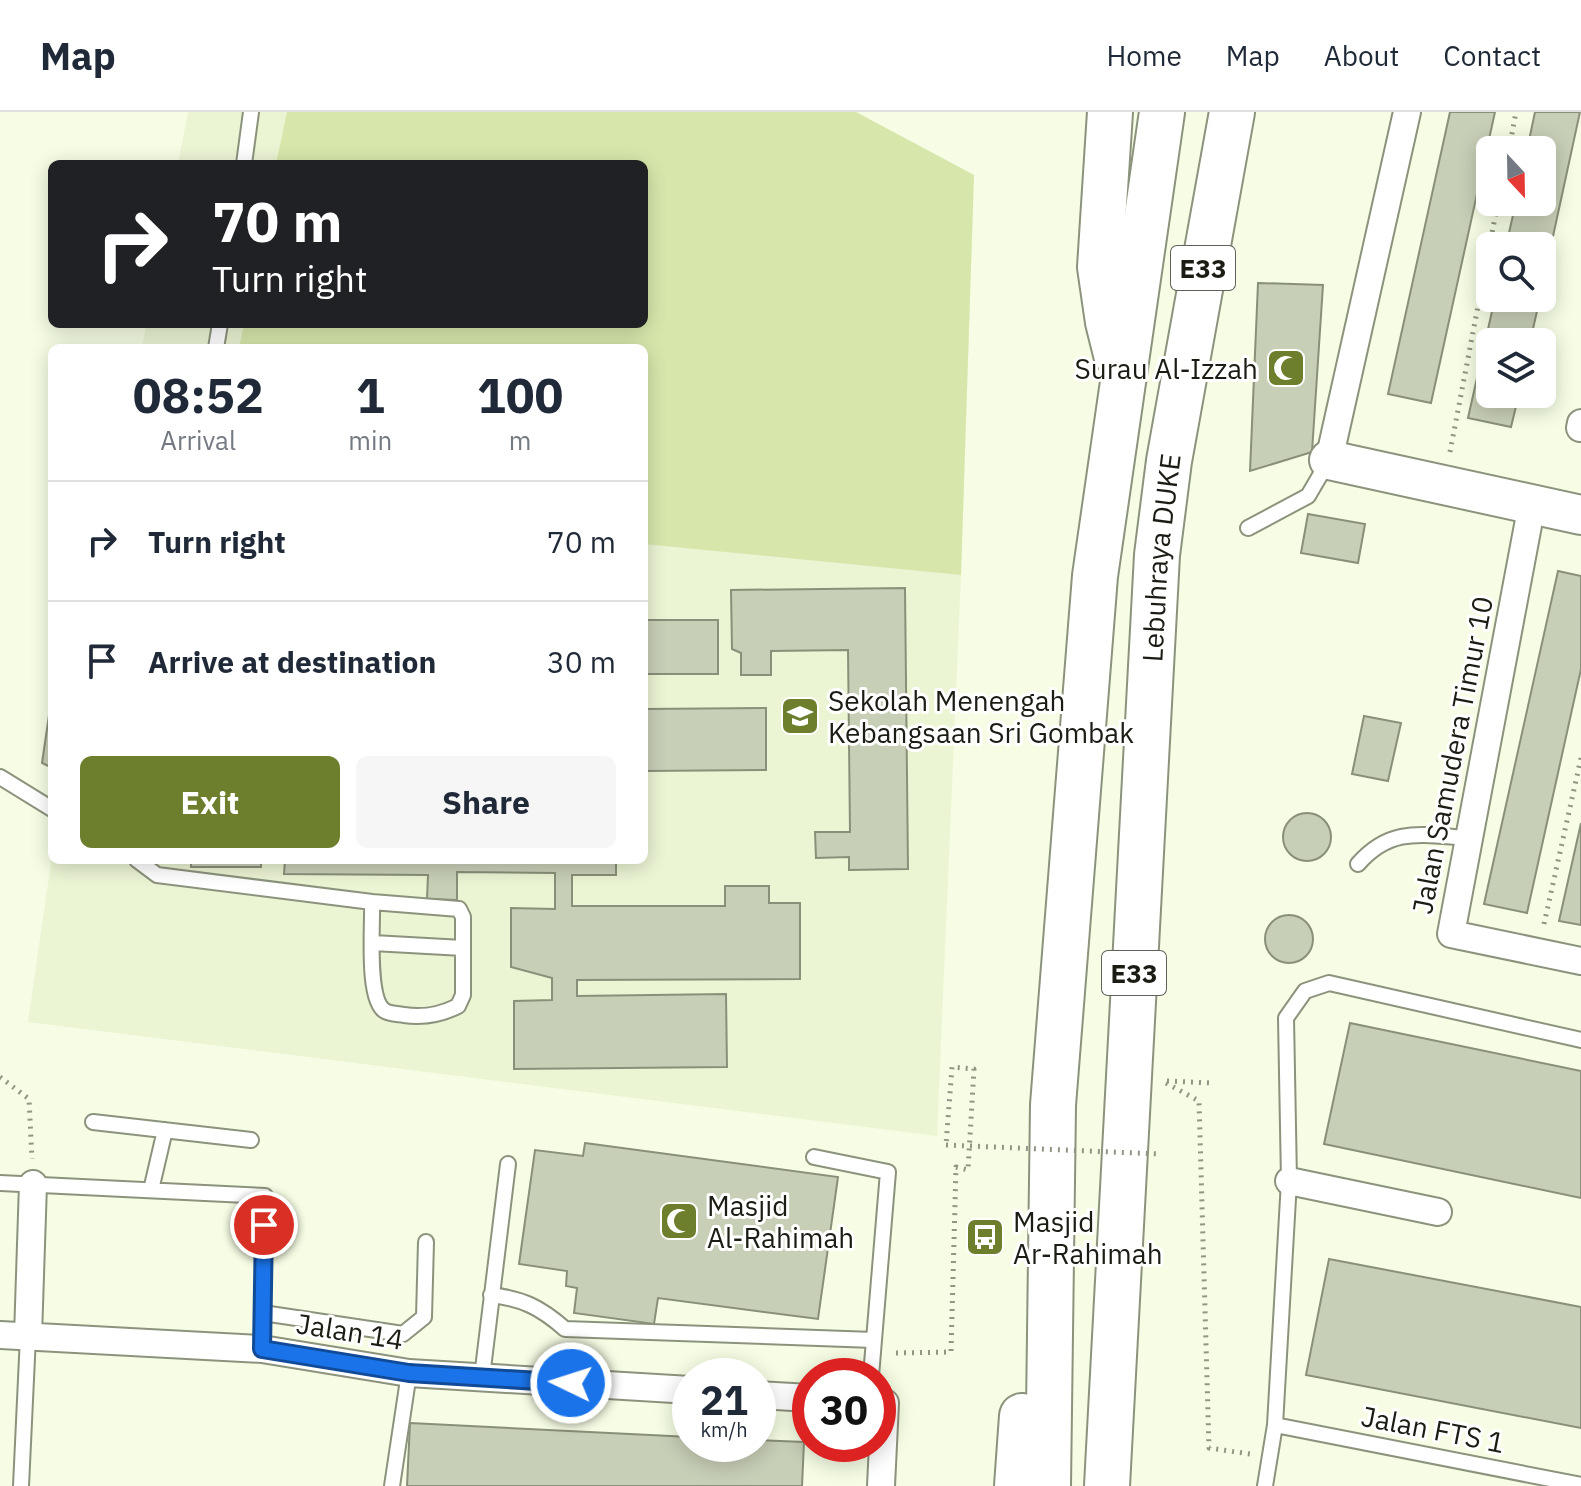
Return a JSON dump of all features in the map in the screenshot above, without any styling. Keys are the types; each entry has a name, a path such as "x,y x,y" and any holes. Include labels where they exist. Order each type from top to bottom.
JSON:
{"highway":[{"path":"1110,112 1100,267 1108,322 1122,379"},
{"name":"Lebuhraya DUKE","path":"1048,1486 1051,1159 1095,576 1162,112"},
{"name":"Lebuhraya DUKE","path":"1107,1486 1157,555 1169,461 1232,112"},
{"path":"1017,1486 1036,1253 1051,1159"}],"street":[{"path":"1407,112 1329,460 1581,515"},
{"name":"Jalan Samudera Timur 10","path":"1532,504 1451,934 1581,961"},
{"path":"1289,1181 1438,1212"},
{"path":"28,1336 33,1184"},
{"name":"Jalan 14","path":"0,1335 262,1349 409,1373 672,1389"},
{"path":"881,1462 881,1486"}],"lane":[{"path":"245,160 251,112"},
{"path":"1248,528 1308,496 1329,460"},
{"path":"0,777 48,807"},
{"path":"1358,864 1371,849 1407,834 1468,838"},
{"path":"143,864 157,875 372,902 459,909 463,917 463,995 458,1006 420,1018 385,1011 376,1000 373,986 372,902"},
{"path":"373,943 463,948"},
{"path":"1265,1486 1275,1425 1289,1181 1286,1018 1305,991 1329,983 1581,1040"},
{"path":"93,1122 251,1140"},
{"path":"151,1190 165,1130"},
{"path":"814,1157 888,1172 872,1358"},
{"path":"482,1377 508,1164"},
{"path":"0,1183 265,1196 262,1349"},
{"path":"263,1313 403,1334 424,1317 426,1242"},
{"path":"491,1295 519,1299 547,1313 565,1329 874,1340"},
{"path":"21,1486 28,1336"},
{"path":"392,1486 409,1373"},
{"name":"Jalan FTS 1","path":"1275,1425 1581,1485"}],"path":[{"path":"1512,136 1516,112"},
{"path":"1449,454 1495,216"},
{"path":"1538,953 1581,758"},
{"path":"888,1358 889,1353 951,1352 956,1167 968,1170 969,1146 974,1069 952,1067 946,1145 969,1146 1159,1154"},
{"path":"0,1077 29,1099 33,1184"},
{"path":"1212,1083 1162,1081 1199,1101 1209,1448 1269,1458"}],"shaded area":[{"name":"Sekolah Menengah Kebangsaan Sri Gombak","path":"188,112 856,112 974,175 937,1136 28,1022 51,864 648,864 648,344 143,344 145,328 648,328 648,160 179,160"}],"green space":[{"path":"287,112 856,112 974,175 961,575 648,544 648,344 240,344 243,328 648,328 648,160 277,160"}],"building":[{"path":"1450,112 1495,112 1490,136 1476,136 1476,198 1431,403 1388,394"},
{"path":"1535,112 1580,112 1554,232 1509,232 1513,216 1556,216 1556,136 1530,136"},
{"name":"Surau Al-Izzah","path":"1258,283 1323,285 1312,452 1250,471"},
{"path":"1492,312 1537,312 1533,328 1488,328"},
{"path":"1476,382 1476,408 1516,408 1511,427 1468,418"},
{"path":"1308,514 1365,524 1358,563 1301,553"},
{"path":"1558,571 1581,576 1581,669 1527,913 1484,904"},
{"path":"905,588 908,869 849,870 849,857 816,858 815,832 850,832 848,650 771,651 771,675 741,675 741,653 732,649 731,590"},
{"path":"648,620 718,620 718,674 648,674"},
{"path":"766,708 766,770 648,771 648,709"},
{"path":"1364,716 1401,723 1388,781 1352,774"},
{"path":"48,722 48,766 42,763"},
{"path":"1307,813 1316,814 1324,820 1330,828 1330,846 1324,854 1316,860 1307,861 1298,860 1290,854 1284,846 1283,837 1284,828 1290,820 1298,814"},
{"path":"1581,823 1581,925 1559,921"},
{"path":"191,864 261,864 261,867 191,867"},
{"path":"285,864 616,864 616,875 572,875 572,906 725,906 725,886 769,886 769,903 800,903 800,979 577,980 577,996 726,994 727,1067 514,1069 514,1001 552,1000 552,978 511,967 511,908 555,909 555,873 457,872 457,900 427,899 428,875 284,874"},
{"path":"1289,915 1298,916 1306,922 1312,930 1312,948 1306,956 1298,962 1289,963 1280,962 1272,956 1266,948 1265,939 1266,930 1272,922 1280,916"},
{"path":"1350,1023 1581,1071 1581,1198 1324,1144"},
{"name":"Masjid Al-Rahimah","path":"585,1143 838,1177 818,1319 658,1298 654,1324 574,1313 577,1288 566,1286 567,1271 519,1264 535,1150 583,1156"},
{"path":"1329,1259 1581,1307 1581,1428 1306,1375"},
{"path":"410,1423 672,1436 672,1462 776,1462 776,1441 792,1441 792,1462 803,1462 802,1486 407,1486"}],"place":[{"name":"Surau Al-Izzah","path":"1286,368"},
{"name":"Sekolah Menengah Kebangsaan Sri Gombak","path":"800,716"},
{"name":"Masjid Al-Rahimah","path":"679,1221"},
{"name":"Masjid Ar-Rahimah","path":"985,1237"}],"route":[{"path":"264,1225 262,1349 409,1373 571,1383"}]}
